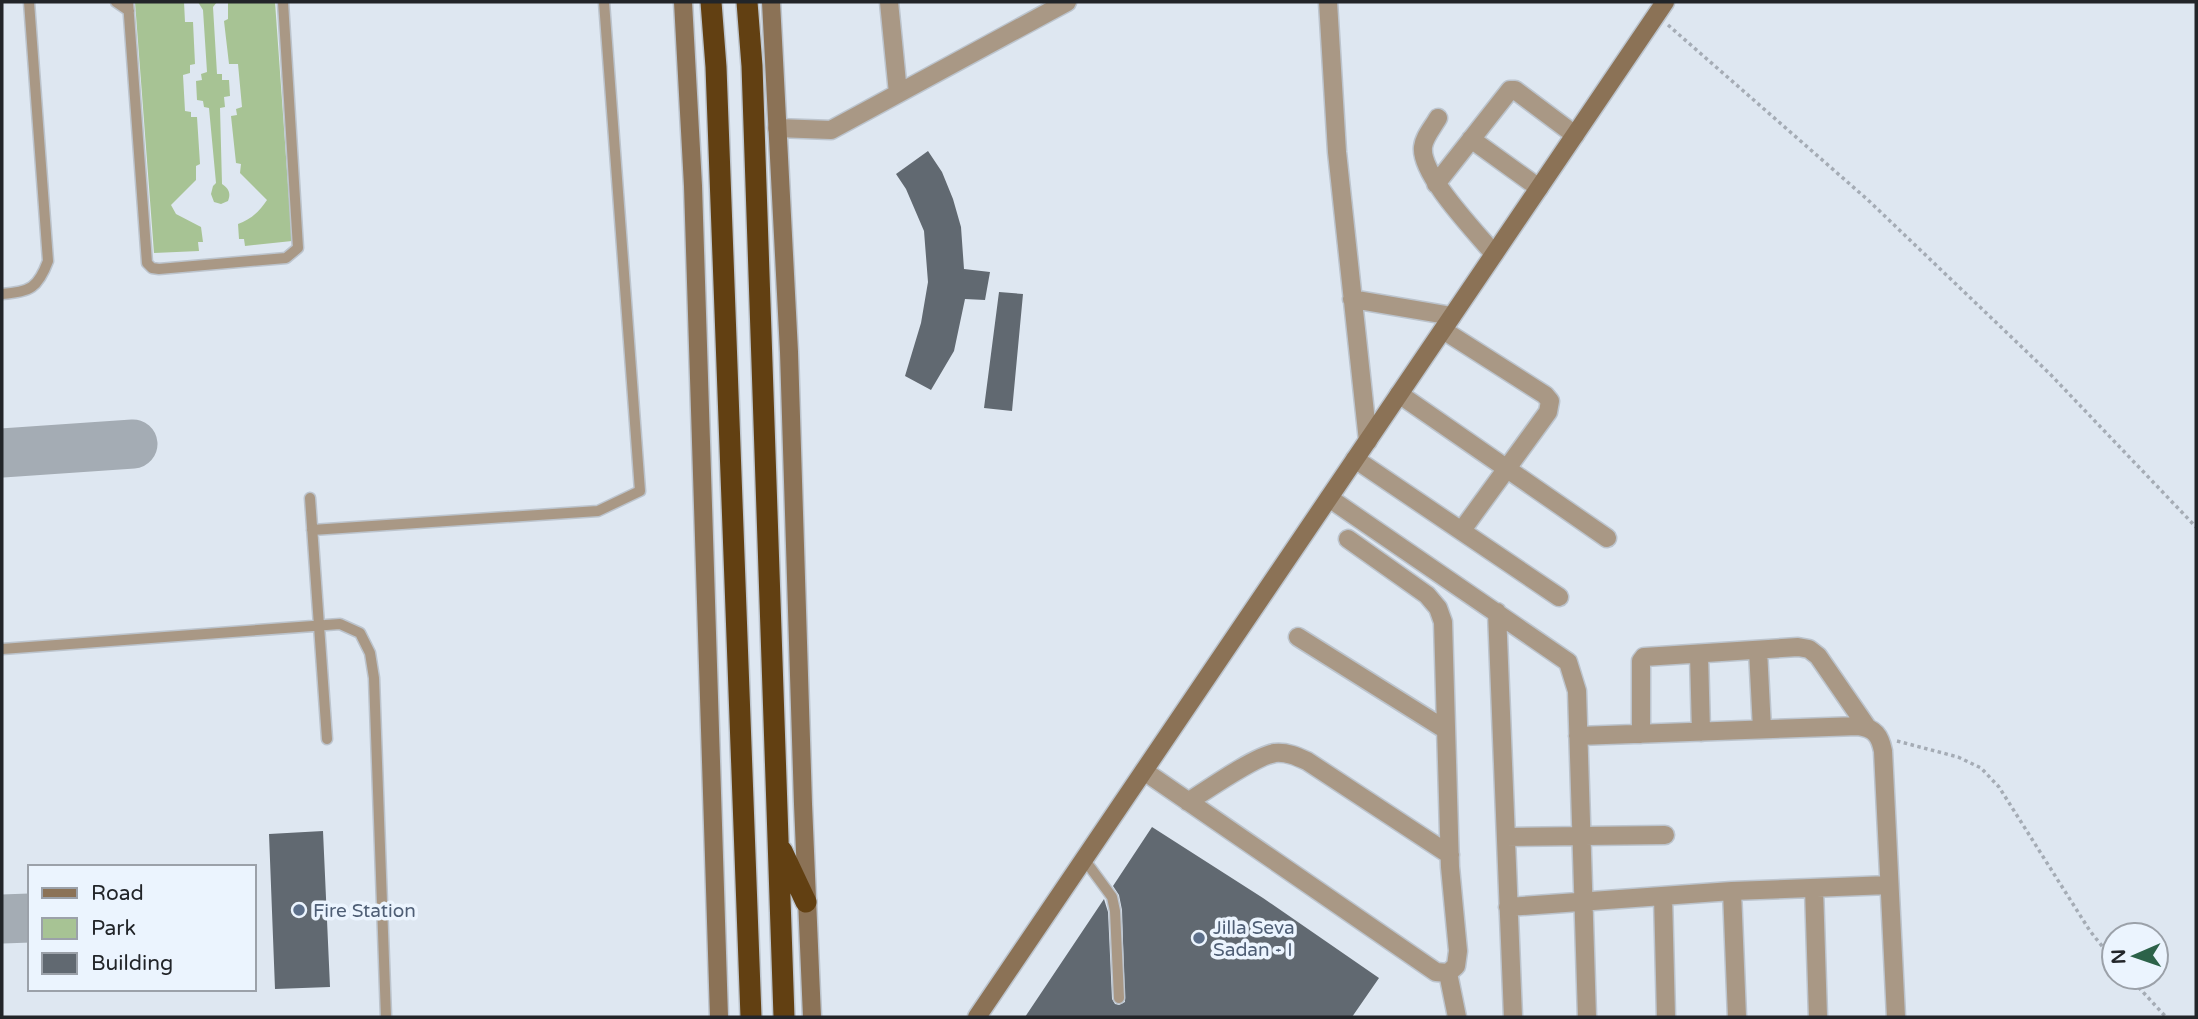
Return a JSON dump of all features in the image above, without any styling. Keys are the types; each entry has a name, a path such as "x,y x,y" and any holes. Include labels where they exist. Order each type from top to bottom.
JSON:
{"highway":[{"path":"711,2 716,67 751,1017"},
{"path":"747,2 753,94 784,1017"},
{"path":"778,843 806,902"}],"street":[{"path":"683,2 694,200 719,1017"},
{"path":"771,2 789,352 811,1017"},
{"path":"889,2 898,93"},
{"path":"777,128 831,130 1067,2"},
{"path":"1328,2 1337,152 1368,441"},
{"path":"977,1017 1661,8"},
{"path":"1436,184 1510,90 1515,90 1576,135"},
{"path":"1438,118 1423,144 1426,164 1436,184 1494,254"},
{"path":"1471,139 1539,188"},
{"path":"1352,299 1448,323 1550,401 1548,412 1462,530"},
{"path":"1399,394 1607,538"},
{"path":"1355,459 1559,597"},
{"path":"1329,498 1568,662 1577,691 1587,1017"},
{"path":"1144,771 1436,972 1448,973 1456,966 1458,951 1450,855 1443,622 1438,608 1427,595 1348,540"},
{"path":"1497,612 1513,1017"},
{"path":"1298,637 1446,730"},
{"path":"1641,734 1642,658 1798,647 1809,649 1818,656 1873,732 1883,751 1896,1017"},
{"path":"1758,650 1762,729"},
{"path":"1699,654 1702,732"},
{"path":"1578,736 1762,729 1873,732"},
{"path":"1188,802 1256,760 1274,753 1291,754 1307,761 1450,855"},
{"path":"1506,837 1665,835"},
{"path":"1508,906 1732,891 1889,885"},
{"path":"1814,888 1818,1017"},
{"path":"1732,891 1737,1017"},
{"path":"1663,896 1666,1017"},
{"path":"1448,973 1457,1017"}],"lane":[{"path":"2,294 20,293 32,286 41,278 48,261 29,2"},
{"path":"116,2 128,6 147,263 152,268 159,269 286,258 298,248 283,2"},
{"path":"312,530 598,511 640,491 604,2"},
{"path":"310,498 327,739"},
{"path":"2,649 340,624 360,633 370,653 374,678 386,1017"},
{"path":"1084,859 1112,897 1114,904 1119,998"}],"path":[{"path":"1661,8 2050,374 2196,527"},
{"path":"1873,732 1958,757 1981,768 1999,787 2100,944"},
{"path":"2142,991 2166,1017"}],"green space":[{"path":"135,2 184,2 185,22 193,22 195,64 190,65 190,73 183,75 185,111 191,112 191,117 197,117 200,164 196,166 196,180 171,205 176,214 201,227 203,242 198,242 199,251 154,253"},
{"path":"198,2 217,2 213,7 217,74 222,74 222,80 229,80 230,96 224,97 225,107 220,108 222,184 228,189 229,196 228,201 221,204 214,202 211,194 216,183 209,108 204,107 203,101 197,100 196,81 202,80 201,74 207,72 203,10"},
{"path":"228,2 275,2 292,241 245,246 244,239 239,239 238,224 254,215 267,200 240,173 241,164 236,163 231,116 237,115 236,109 242,107 238,64 229,64 224,21 228,19"}],"building":[{"path":"928,151 942,172 953,199 961,227 964,269 990,272 985,300 965,299 954,351 931,390 905,376 921,323 928,282 924,231 906,189 896,174"},
{"path":"999,292 1023,294 1012,411 984,408"},
{"name":"Jilla Seva Sadan - I","path":"1152,827 1263,898 1379,978 1352,1017 1025,1017 1104,899 1108,912 1112,999 1119,1005 1125,1002 1122,910 1119,895 1113,886"},
{"name":"Fire Station","path":"323,831 330,987 275,989 269,834"}],"taxiway":[{"path":"2,453 133,444"},
{"path":"2,919 28,918"}],"place":[{"name":"Fire Station","path":"299,910"},
{"name":"Jilla Seva Sadan - I","path":"1199,938"}]}
